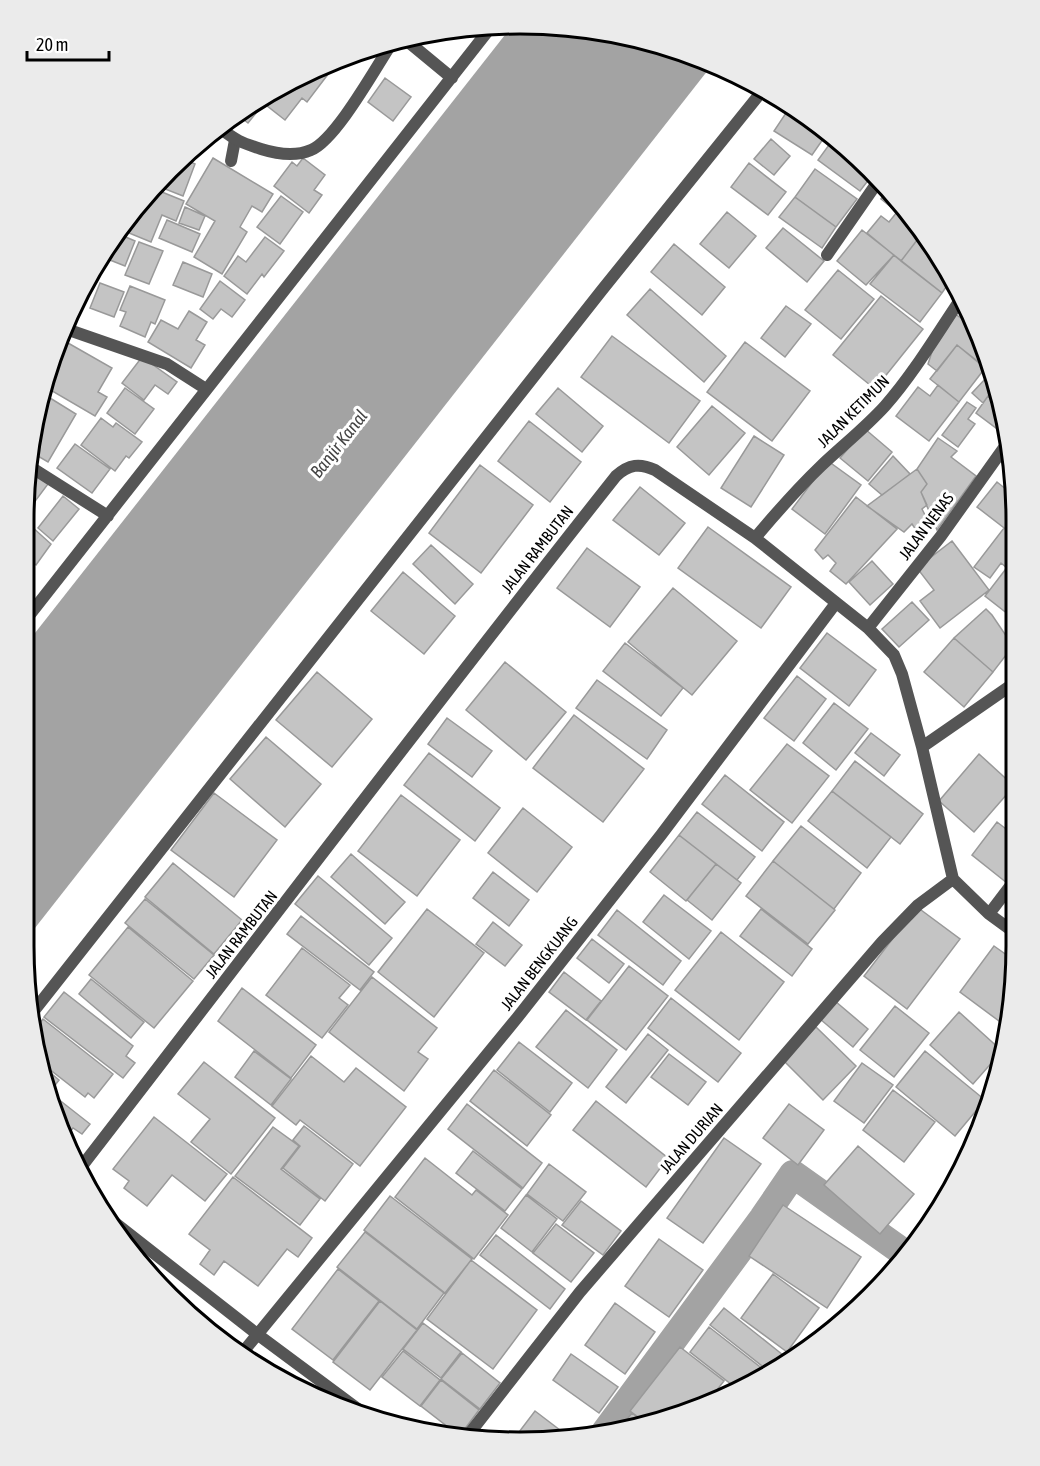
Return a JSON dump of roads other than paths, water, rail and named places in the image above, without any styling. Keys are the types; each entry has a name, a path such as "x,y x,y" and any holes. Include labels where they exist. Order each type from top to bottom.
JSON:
{"street":[{"path":"34,609 484,36"},
{"path":"414,47 452,78"},
{"path":"226,133 235,140 275,153 296,154 312,149 326,139 385,54"},
{"path":"39,1005 594,300 757,97"},
{"path":"231,161 235,140"},
{"path":"827,255 873,188"},
{"name":"JALAN KETIMUN","path":"755,538 806,481 885,406 956,306"},
{"path":"72,331 166,364 206,389"},
{"name":"JALAN NENAS","path":"868,628 941,536 1000,453"},
{"name":"JALAN RAMBUTAN","path":"85,1162 478,650 616,476 622,470 637,465 655,470 755,538 868,628 888,648 899,664 922,747 953,879"},
{"path":"38,471 108,516"},
{"name":"JALAN BENGKUANG","path":"247,1348 524,1009 661,836 836,603"},
{"path":"922,747 1006,689"},
{"path":"953,879 989,914 1006,926"},
{"name":"JALAN DURIAN","path":"474,1429 580,1292 882,942 918,905 953,879"},
{"path":"989,914 1006,891"},
{"path":"129,1234 344,1399"}],"water":[{"name":"Banjir Kanal","path":"505,35 552,36 615,44 646,51 707,71 34,929 34,634"}],"waterway":[{"path":"612,1422 793,1174 899,1249"}]}
